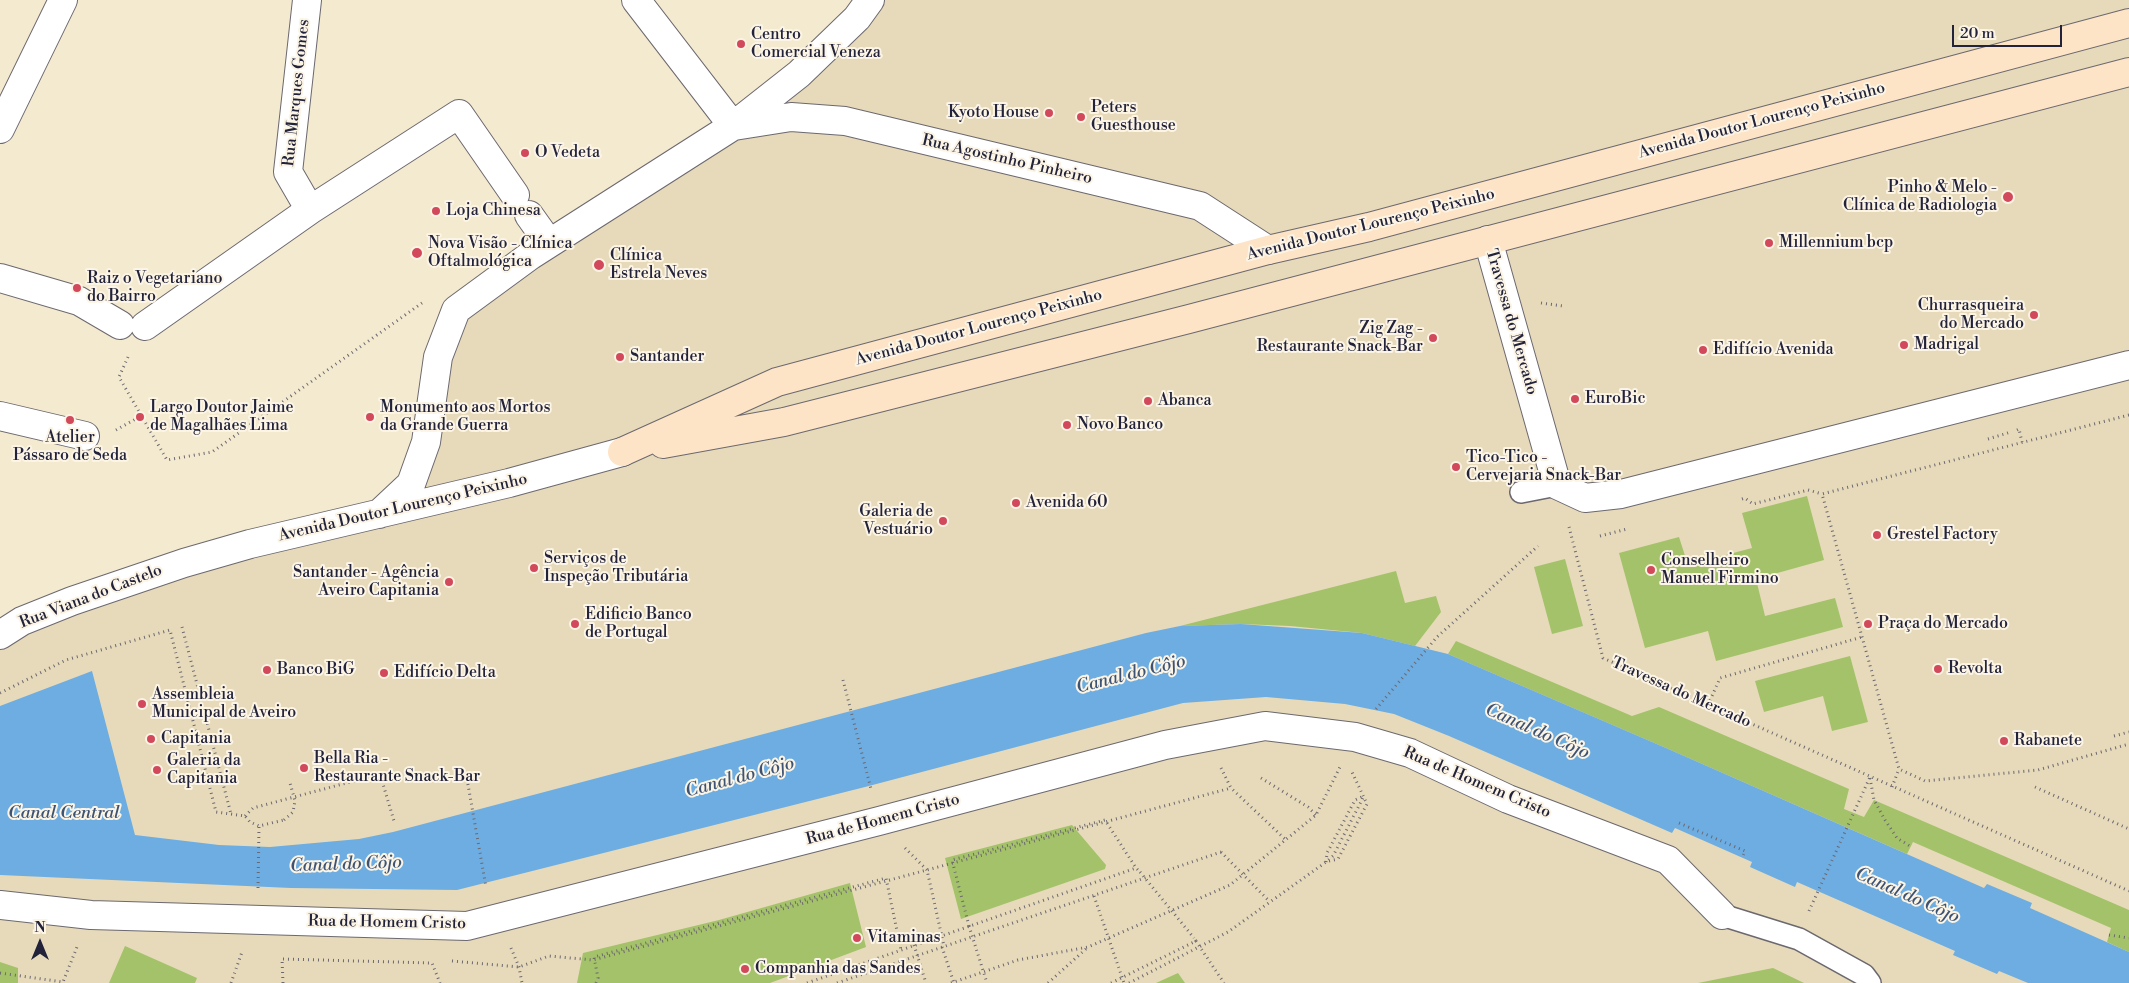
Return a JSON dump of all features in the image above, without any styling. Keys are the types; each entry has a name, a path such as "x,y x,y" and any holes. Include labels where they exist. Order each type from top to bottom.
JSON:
{"main road":[{"name":"Avenida Doutor Lourenço Peixinho","path":"622,452 776,382 1268,250 1369,227 2129,23"},
{"name":"Avenida Doutor Lourenço Peixinho","path":"622,452 784,422 1179,322 2129,72"}],"street":[{"path":"0,129 63,0"},
{"name":"Rua Marques Gomes","path":"307,0 288,172 310,210"},
{"path":"636,0 732,126"},
{"path":"379,514 411,484 426,442 438,357 456,310 549,244 732,126 794,79 857,18 870,0"},
{"path":"0,278 80,301 133,325 459,114 549,244"},
{"name":"Rua Agostinho Pinheiro","path":"732,126 791,118 845,120 1200,206 1268,250"},
{"name":"Travessa do Mercado","path":"1488,240 1557,485"},
{"path":"1557,485 1585,498 1620,494 2129,365"},
{"path":"0,416 86,436"},
{"name":"Avenida Doutor Lourenço Peixinho","path":"184,563 250,544 518,481 622,452"},
{"name":"Rua Viana do Castelo","path":"0,635 22,621 63,604 184,563"},
{"name":"Rua de Homem Cristo","path":"0,905 91,914 467,926 879,822 1205,736 1266,726 1350,748 1410,753 1508,799 1668,860 1722,914"}],"lane":[{"path":"1521,492 1557,485"},
{"path":"1722,914 1799,939 1864,975 1870,983"}],"path":[{"path":"133,325 132,348 119,377 167,460 212,452 426,300"},
{"path":"1541,303 1563,306"},
{"path":"1736,501 1745,498 1753,504 1808,490 1822,494 2129,416"},
{"path":"2019,429 2022,442"},
{"path":"1988,439 2014,431"},
{"name":"Travessa do Mercado","path":"1557,485 1603,658 2129,891"},
{"path":"1822,494 1899,769 1892,787"},
{"path":"1600,536 1629,528"},
{"path":"1371,716 1438,637 1538,546"},
{"path":"182,627 230,814"},
{"path":"0,693 66,660 170,630 216,812 245,816 250,822 259,826 284,820 293,812 294,801 290,783"},
{"path":"1708,705 1720,678 1862,637"},
{"path":"843,680 879,822"},
{"path":"206,717 214,715"},
{"path":"2114,736 2129,732"},
{"path":"1899,769 1925,781 2038,770 2129,744"},
{"path":"1129,983 1228,932 1326,862 1338,859 1367,804 1350,748"},
{"path":"929,879 952,983 1018,960 1088,947 1230,885 1316,815 1350,748"},
{"path":"245,816 253,808 380,774 394,822"},
{"path":"1812,905 1870,777"},
{"path":"1870,777 1874,800 1885,820 1897,838 1910,846"},
{"path":"1261,778 1308,807 1316,815"},
{"path":"467,779 487,893"},
{"path":"2035,787 2129,829"},
{"path":"445,960 519,967 549,956 594,960 1231,788 1286,840"},
{"path":"1326,862 1327,853 1355,800 1364,796"},
{"path":"987,983 969,926 952,860 1105,820 1136,868 1195,940 1224,983"},
{"path":"1679,823 1745,851 1742,858"},
{"path":"258,889 259,826"},
{"path":"837,983 1220,852 1270,902"},
{"path":"806,983 1136,868"},
{"path":"596,983 598,978 594,957 886,878 901,950"},
{"path":"1094,896 1124,983"},
{"path":"0,973 63,983 91,914"},
{"path":"2110,935 2129,938"},
{"path":"1111,983 1195,940"},
{"path":"914,945 926,983"},
{"path":"1048,983 1088,947"},
{"path":"283,983 282,959 432,963 440,983"}],"shaded area":[{"path":"870,0 2129,0 2129,983 0,983 0,632 379,514 411,484 456,310 673,164"}],"green space":[{"path":"1807,496 1824,560 1756,579 1765,616 1835,598 1843,627 1716,661 1708,631 1645,648 1619,553 1679,537 1688,565 1752,548 1742,513"},
{"path":"1565,559 1583,626 1552,634 1534,567"},
{"path":"1396,571 1405,603 1436,596 1441,612 1415,646 1362,633 1290,626 1241,624 1180,626"},
{"path":"1456,641 1632,716 1659,707 1849,789 1844,809 1864,817 1874,800 2129,910 2129,952 2107,942 2111,928 1913,842 1907,854 1448,654"},
{"path":"1850,656 1868,722 1832,731 1823,696 1764,712 1755,681"},
{"path":"1072,825 1106,865 1105,869 961,919 945,858"},
{"path":"850,883 866,947 770,983 577,983 583,953 719,920"},
{"path":"125,946 197,978 195,983 109,983"},
{"path":"0,962 18,968 18,983 0,983"},
{"path":"1773,968 1804,983 1698,983"},
{"path":"1178,973 1185,983 1156,983"}],"water":[{"path":"1241,624 1362,633 1448,654 1984,888 1987,884 2032,903 2030,908 2129,952 2129,983 2028,983 1999,971 1997,974 1953,955 1955,951 1797,882 1795,887 1750,867 1752,862 1675,828 1672,833 1394,714 1345,704 1266,697 1183,703 865,787 457,890 291,888 0,875 0,706 92,671 135,835 219,845 270,847 359,839 393,832 1146,633 1180,626"}],"place":[{"name":"Centro Comercial Veneza","path":"741,44"},
{"name":"Kyoto House","path":"1049,113"},
{"name":"Peters Guesthouse","path":"1081,117"},
{"name":"O Vedeta","path":"525,153"},
{"name":"Pinho & Melo - Clínica de Radiologia","path":"2008,197"},
{"name":"Loja Chinesa","path":"436,211"},
{"name":"Millennium bcp","path":"1769,243"},
{"name":"Nova Visão - Clínica Oftalmológica","path":"417,253"},
{"name":"Clínica Estrela Neves","path":"599,265"},
{"name":"Raiz o Vegetariano do Bairro","path":"77,288"},
{"name":"Churrasqueira do Mercado","path":"2034,315"},
{"name":"Zig Zag - Restaurante Snack-Bar","path":"1433,338"},
{"name":"Madrigal","path":"1904,345"},
{"name":"Edifício Avenida","path":"1703,350"},
{"name":"Santander","path":"620,357"},
{"name":"EuroBic","path":"1575,399"},
{"name":"Abanca","path":"1148,401"},
{"name":"Largo Doutor Jaime de Magalhães Lima","path":"140,417"},
{"name":"Monumento aos Mortos da Grande Guerra","path":"370,417"},
{"name":"Atelier Pássaro de Seda","path":"70,420"},
{"name":"Novo Banco","path":"1067,425"},
{"name":"Tico-Tico - Cervejaria Snack-Bar","path":"1456,467"},
{"name":"Avenida 60","path":"1016,503"},
{"name":"Galeria de Vestuário","path":"943,521"},
{"name":"Grestel Factory","path":"1877,535"},
{"name":"Serviços de Inspeção Tributária","path":"534,568"},
{"name":"Conselheiro Manuel Firmino","path":"1651,570"},
{"name":"Santander - Agência Aveiro Capitania","path":"449,582"},
{"name":"Edificio Banco de Portugal","path":"575,624"},
{"name":"Praça do Mercado","path":"1868,624"},
{"name":"Revolta","path":"1938,669"},
{"name":"Banco BiG","path":"267,670"},
{"name":"Edifício Delta","path":"384,673"},
{"name":"Assembleia Municipal de Aveiro","path":"142,704"},
{"name":"Capitania","path":"151,739"},
{"name":"Rabanete","path":"2004,741"},
{"name":"Bella Ria - Restaurante Snack-Bar","path":"304,768"},
{"name":"Galeria da Capitania","path":"157,770"},
{"name":"Vitaminas","path":"857,938"},
{"name":"Companhia das Sandes","path":"745,969"}],"water label":[{"name":"Canal do Côjo","path":"1131,675"},
{"name":"Canal do Côjo","path":"1537,732"},
{"name":"Canal do Côjo","path":"740,778"},
{"name":"Canal Central","path":"64,814"},
{"name":"Canal do Côjo","path":"346,865"},
{"name":"Canal do Côjo","path":"1907,896"}]}
